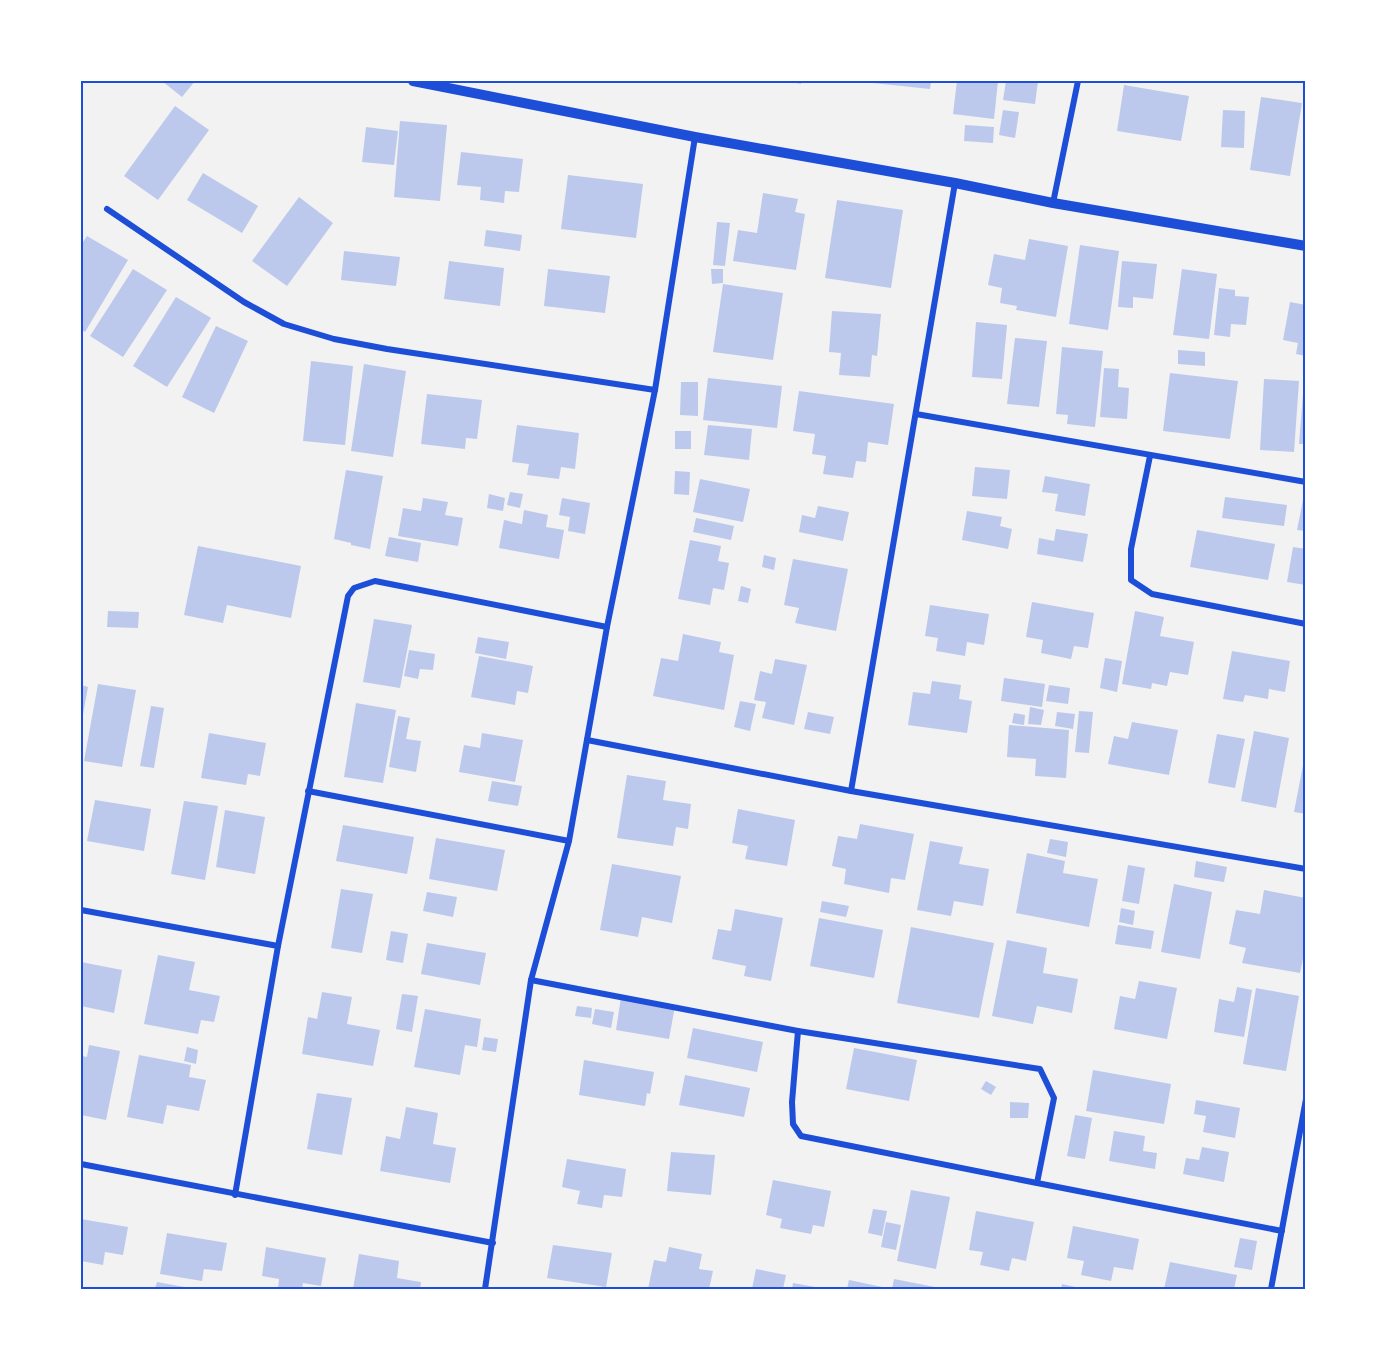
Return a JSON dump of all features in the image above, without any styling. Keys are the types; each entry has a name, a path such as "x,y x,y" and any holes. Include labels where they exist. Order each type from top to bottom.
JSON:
{"street":[{"path":"413,81 695,137 955,183 1053,203 1306,246"},
{"path":"1053,203 1078,81"},
{"path":"485,1289 531,980 569,841 607,627 655,390 695,137"},
{"path":"851,791 955,183"},
{"path":"107,209 244,302 284,324 334,339 387,349 655,390"},
{"path":"915,414 1306,483"},
{"path":"1150,456 1131,549 1131,580 1152,594 1306,624"},
{"path":"235,1195 278,946 348,596 354,588 375,581 607,627"},
{"path":"587,740 851,791 1306,869"},
{"path":"308,791 569,841"},
{"path":"81,910 278,946"},
{"path":"531,980 798,1030 1040,1069 1054,1098 1037,1184"},
{"path":"798,1030 792,1102 793,1124 801,1136 1037,1184 1282,1230"},
{"path":"1271,1289 1306,1099"},
{"path":"81,1164 493,1243"}],"building":[{"path":"162,81 195,81 182,97"},
{"path":"873,81 931,81 930,89 873,83"},
{"path":"957,81 998,81 994,119 953,114"},
{"path":"1006,81 1038,81 1035,104 1003,100"},
{"path":"1124,85 1189,96 1181,141 1117,131"},
{"path":"1261,97 1302,103 1290,176 1250,170"},
{"path":"175,106 209,130 158,200 124,176"},
{"path":"1003,110 1019,112 1015,138 999,135"},
{"path":"1223,110 1245,111 1244,148 1221,147"},
{"path":"400,121 447,125 440,201 394,197"},
{"path":"965,125 994,127 993,143 964,141"},
{"path":"366,127 398,131 394,165 362,162"},
{"path":"461,152 523,159 519,192 505,191 504,203 480,200 481,187 457,185"},
{"path":"203,173 258,206 242,233 187,200"},
{"path":"568,175 643,184 636,238 561,229"},
{"path":"763,193 798,199 795,212 805,214 796,270 733,261 738,230 757,233"},
{"path":"299,197 333,223 287,286 252,261"},
{"path":"837,200 903,210 891,288 825,278"},
{"path":"717,222 730,223 725,266 713,265"},
{"path":"486,230 522,235 520,251 484,246"},
{"path":"87,236 128,260 85,332 81,329 81,245"},
{"path":"1029,239 1068,246 1056,317 1016,310 1017,306 1000,303 1002,288 988,285 994,254 1025,260"},
{"path":"1080,245 1119,251 1108,330 1069,324"},
{"path":"344,251 400,257 396,286 341,280"},
{"path":"449,261 504,268 500,306 444,299"},
{"path":"1122,261 1157,264 1153,299 1133,297 1133,308 1118,307"},
{"path":"133,269 167,290 123,357 90,336"},
{"path":"548,269 610,276 605,313 544,306"},
{"path":"711,269 723,269 723,283 712,284"},
{"path":"1182,269 1217,274 1209,339 1173,335"},
{"path":"723,284 783,293 773,360 713,352"},
{"path":"1219,288 1235,290 1235,296 1249,297 1246,325 1231,324 1230,337 1214,335"},
{"path":"176,297 211,318 167,387 133,366"},
{"path":"1290,302 1306,305 1306,356 1296,354 1298,343 1283,340"},
{"path":"832,311 881,314 877,356 872,355 870,377 839,375 841,353 829,352"},
{"path":"976,322 1007,325 1002,379 972,377"},
{"path":"216,326 248,341 214,413 182,397"},
{"path":"1015,338 1047,341 1039,407 1007,404"},
{"path":"1062,347 1103,351 1095,427 1067,424 1068,415 1056,414"},
{"path":"1178,350 1205,352 1205,366 1178,364"},
{"path":"311,361 353,366 345,445 303,441"},
{"path":"364,364 406,371 393,457 351,451"},
{"path":"1104,368 1119,369 1118,387 1129,388 1127,419 1100,417"},
{"path":"1170,373 1238,381 1230,439 1163,431"},
{"path":"708,378 782,386 777,428 703,420"},
{"path":"1264,379 1299,381 1294,452 1260,450"},
{"path":"681,382 698,382 698,416 680,415"},
{"path":"799,391 894,404 888,445 868,442 866,462 856,461 853,478 823,474 826,456 812,454 815,434 793,431"},
{"path":"427,394 482,400 477,439 466,438 465,449 421,444"},
{"path":"1303,394 1306,394 1306,444 1299,444"},
{"path":"517,425 579,433 575,469 561,467 559,479 527,475 529,464 512,462"},
{"path":"708,425 752,429 749,460 704,455"},
{"path":"675,431 691,431 691,449 675,449"},
{"path":"975,467 1010,470 1007,499 972,496"},
{"path":"346,470 383,476 370,549 334,539"},
{"path":"675,471 690,472 689,495 674,494"},
{"path":"1045,476 1090,484 1085,516 1055,511 1058,494 1042,492"},
{"path":"700,479 750,489 743,522 693,512"},
{"path":"510,492 523,494 520,508 507,505"},
{"path":"489,494 505,498 503,511 487,508"},
{"path":"1304,495 1306,495 1306,531 1297,530"},
{"path":"1225,497 1287,505 1284,526 1222,518"},
{"path":"423,498 448,502 445,515 463,518 458,546 398,536 403,508 421,511"},
{"path":"562,498 590,503 585,534 568,531 570,517 559,515"},
{"path":"818,506 849,512 843,541 799,532 802,515 815,518"},
{"path":"524,510 548,515 546,527 564,530 559,559 499,548 504,520 522,524"},
{"path":"967,511 1002,517 1000,526 1012,529 1008,549 962,540"},
{"path":"696,518 734,526 731,540 693,532"},
{"path":"1056,529 1088,534 1083,562 1037,554 1039,538 1054,541"},
{"path":"1197,530 1275,544 1268,580 1190,567"},
{"path":"389,537 421,543 418,562 385,556"},
{"path":"690,540 721,546 718,561 729,563 724,590 713,588 710,605 678,599"},
{"path":"198,546 301,566 291,618 227,605 223,623 184,615"},
{"path":"1293,547 1306,549 1306,585 1287,582"},
{"path":"764,555 776,558 774,570 762,567"},
{"path":"793,559 848,569 836,631 795,623 799,608 784,605"},
{"path":"741,586 751,589 748,603 738,601"},
{"path":"1032,602 1094,613 1088,648 1074,646 1071,659 1041,653 1043,640 1026,637"},
{"path":"930,605 989,614 984,645 967,642 965,656 936,651 938,638 925,636"},
{"path":"108,611 139,612 138,628 107,627"},
{"path":"1135,611 1164,617 1160,636 1194,642 1188,675 1170,672 1167,686 1152,683 1151,689 1122,684"},
{"path":"374,619 412,625 400,688 363,682"},
{"path":"683,634 721,642 719,652 734,655 724,710 653,696 661,658 678,661"},
{"path":"478,637 509,642 506,659 475,653"},
{"path":"409,650 435,654 433,670 420,669 418,679 404,676"},
{"path":"1232,651 1290,661 1285,692 1269,689 1268,699 1245,695 1243,702 1223,699"},
{"path":"479,656 533,666 528,693 517,691 515,705 471,697"},
{"path":"1105,658 1122,661 1117,692 1100,688"},
{"path":"775,659 807,665 794,725 762,718 766,702 754,700 760,671 772,674"},
{"path":"1004,678 1045,684 1042,707 1001,701"},
{"path":"932,681 961,685 959,699 972,701 967,733 908,725 913,692 930,694"},
{"path":"98,684 136,690 122,767 84,761"},
{"path":"81,685 88,687 82,720 81,720"},
{"path":"1049,685 1070,688 1068,704 1046,701"},
{"path":"740,701 756,704 750,731 734,727"},
{"path":"356,703 396,710 383,783 344,777"},
{"path":"151,706 164,708 154,768 140,766"},
{"path":"1030,707 1044,710 1041,725 1028,724"},
{"path":"1079,711 1093,712 1089,753 1075,752"},
{"path":"808,712 834,717 830,734 804,729"},
{"path":"1057,712 1075,714 1073,729 1055,726"},
{"path":"1014,713 1025,715 1024,725 1012,723"},
{"path":"398,716 410,718 406,739 421,741 416,772 389,767"},
{"path":"1132,722 1178,730 1169,775 1108,764 1114,736 1128,739"},
{"path":"1009,725 1069,730 1066,778 1035,776 1036,759 1007,757"},
{"path":"1254,731 1289,738 1276,808 1241,801"},
{"path":"209,733 266,743 260,776 248,774 246,785 201,778"},
{"path":"482,733 523,740 515,782 459,772 464,745 480,748"},
{"path":"1217,734 1245,739 1235,788 1208,783"},
{"path":"1306,755 1306,814 1294,812"},
{"path":"627,775 666,781 663,800 691,804 688,829 676,827 673,846 617,838"},
{"path":"492,781 522,786 518,806 488,801"},
{"path":"95,800 151,809 144,851 87,841"},
{"path":"184,801 218,806 205,880 171,874"},
{"path":"738,809 795,820 787,866 745,859 748,846 732,843"},
{"path":"225,810 265,817 255,874 216,867"},
{"path":"860,824 914,834 905,880 891,878 889,893 844,884 846,869 832,866 838,836 857,839"},
{"path":"343,825 414,837 407,874 336,861"},
{"path":"436,838 505,850 497,891 429,879"},
{"path":"1050,839 1068,842 1066,857 1047,853"},
{"path":"930,841 963,847 959,864 989,869 983,906 954,901 951,916 917,910"},
{"path":"1027,853 1065,861 1063,873 1098,879 1089,927 1016,913"},
{"path":"1196,861 1227,867 1224,882 1194,877"},
{"path":"612,864 681,876 672,923 642,917 638,937 600,930"},
{"path":"1128,865 1145,868 1139,904 1122,901"},
{"path":"1174,884 1212,892 1200,959 1161,952"},
{"path":"341,889 373,894 362,953 331,948"},
{"path":"1264,890 1306,898 1306,944 1300,973 1242,963 1246,948 1229,944 1236,910 1260,914"},
{"path":"427,892 457,897 453,917 423,911"},
{"path":"822,901 849,906 846,917 820,912"},
{"path":"1121,908 1135,911 1133,925 1119,922"},
{"path":"735,909 783,918 771,981 744,976 746,966 712,959 718,929 731,931"},
{"path":"819,918 883,930 874,978 810,966"},
{"path":"1118,925 1154,931 1151,949 1115,944"},
{"path":"911,927 994,943 979,1018 897,1003"},
{"path":"391,931 408,934 403,963 386,960"},
{"path":"1007,940 1047,948 1043,973 1078,979 1072,1013 1037,1006 1033,1024 992,1016"},
{"path":"427,943 486,953 480,985 421,974"},
{"path":"158,955 195,962 189,990 220,996 214,1022 201,1020 198,1034 144,1024"},
{"path":"81,962 122,970 114,1013 81,1006"},
{"path":"1139,981 1177,988 1167,1039 1114,1029 1120,996 1135,999"},
{"path":"1237,987 1252,990 1244,1037 1214,1032 1219,999 1234,1002"},
{"path":"1256,988 1299,996 1286,1071 1243,1064"},
{"path":"322,992 352,997 347,1024 380,1030 373,1066 302,1054 308,1017 317,1019"},
{"path":"402,994 418,996 412,1032 396,1029"},
{"path":"621,997 675,1006 669,1039 616,1030"},
{"path":"577,1006 592,1008 591,1018 575,1016"},
{"path":"425,1009 481,1019 477,1047 465,1045 460,1075 414,1067"},
{"path":"595,1009 614,1012 611,1028 592,1024"},
{"path":"693,1028 763,1042 757,1072 687,1058"},
{"path":"484,1037 498,1039 496,1052 482,1050"},
{"path":"89,1045 120,1051 106,1120 81,1115 81,1058 82,1056 87,1057"},
{"path":"187,1047 198,1050 196,1064 184,1061"},
{"path":"854,1048 917,1060 909,1101 846,1089"},
{"path":"139,1055 191,1065 189,1077 206,1080 199,1111 167,1105 163,1124 127,1117"},
{"path":"584,1060 654,1072 645,1106 579,1095"},
{"path":"1093,1070 1171,1084 1164,1124 1086,1111"},
{"path":"685,1075 750,1088 744,1117 679,1105"},
{"path":"986,1081 996,1087 991,1095 981,1089"},
{"path":"317,1093 352,1098 342,1155 307,1149"},
{"path":"1196,1100 1240,1108 1235,1138 1203,1132 1206,1116 1194,1114"},
{"path":"1010,1102 1029,1103 1028,1118 1010,1118"},
{"path":"406,1107 438,1113 433,1144 456,1148 450,1183 380,1171 386,1136 400,1139"},
{"path":"1075,1115 1092,1118 1085,1159 1067,1156"},
{"path":"1114,1131 1145,1136 1143,1151 1157,1153 1155,1169 1109,1161"},
{"path":"1202,1147 1229,1152 1224,1182 1183,1174 1186,1158 1199,1160"},
{"path":"671,1152 715,1155 711,1195 667,1191"},
{"path":"567,1159 626,1169 622,1197 604,1195 602,1208 577,1204 580,1191 562,1187"},
{"path":"773,1180 831,1191 824,1227 813,1225 811,1234 780,1228 782,1219 766,1215"},
{"path":"911,1190 950,1197 936,1269 897,1261"},
{"path":"873,1209 887,1211 882,1236 868,1233"},
{"path":"976,1211 1034,1222 1026,1261 1012,1258 1009,1271 980,1265 983,1252 969,1250"},
{"path":"81,1219 128,1227 123,1255 105,1252 103,1265 81,1261"},
{"path":"886,1222 901,1225 896,1250 881,1247"},
{"path":"1073,1226 1139,1239 1133,1270 1114,1267 1111,1281 1081,1275 1084,1261 1067,1258"},
{"path":"167,1233 227,1243 222,1271 204,1269 202,1281 160,1274"},
{"path":"1240,1238 1257,1241 1252,1270 1234,1267"},
{"path":"553,1245 612,1253 606,1287 547,1278"},
{"path":"266,1247 326,1258 321,1286 303,1283 302,1289 278,1289 279,1279 262,1276"},
{"path":"669,1247 702,1254 699,1269 713,1271 709,1289 648,1289 654,1260 666,1262"},
{"path":"359,1254 399,1261 397,1278 421,1282 420,1289 353,1289"},
{"path":"1170,1262 1237,1275 1234,1289 1164,1289"},
{"path":"756,1269 786,1275 783,1289 752,1289"},
{"path":"894,1279 935,1287 934,1289 892,1289"},
{"path":"849,1280 887,1288 887,1289 847,1289"},
{"path":"157,1282 190,1288 190,1289 155,1289"},
{"path":"793,1283 821,1288 821,1289 792,1289"},
{"path":"1062,1284 1080,1288 1080,1289 1061,1289"}]}
